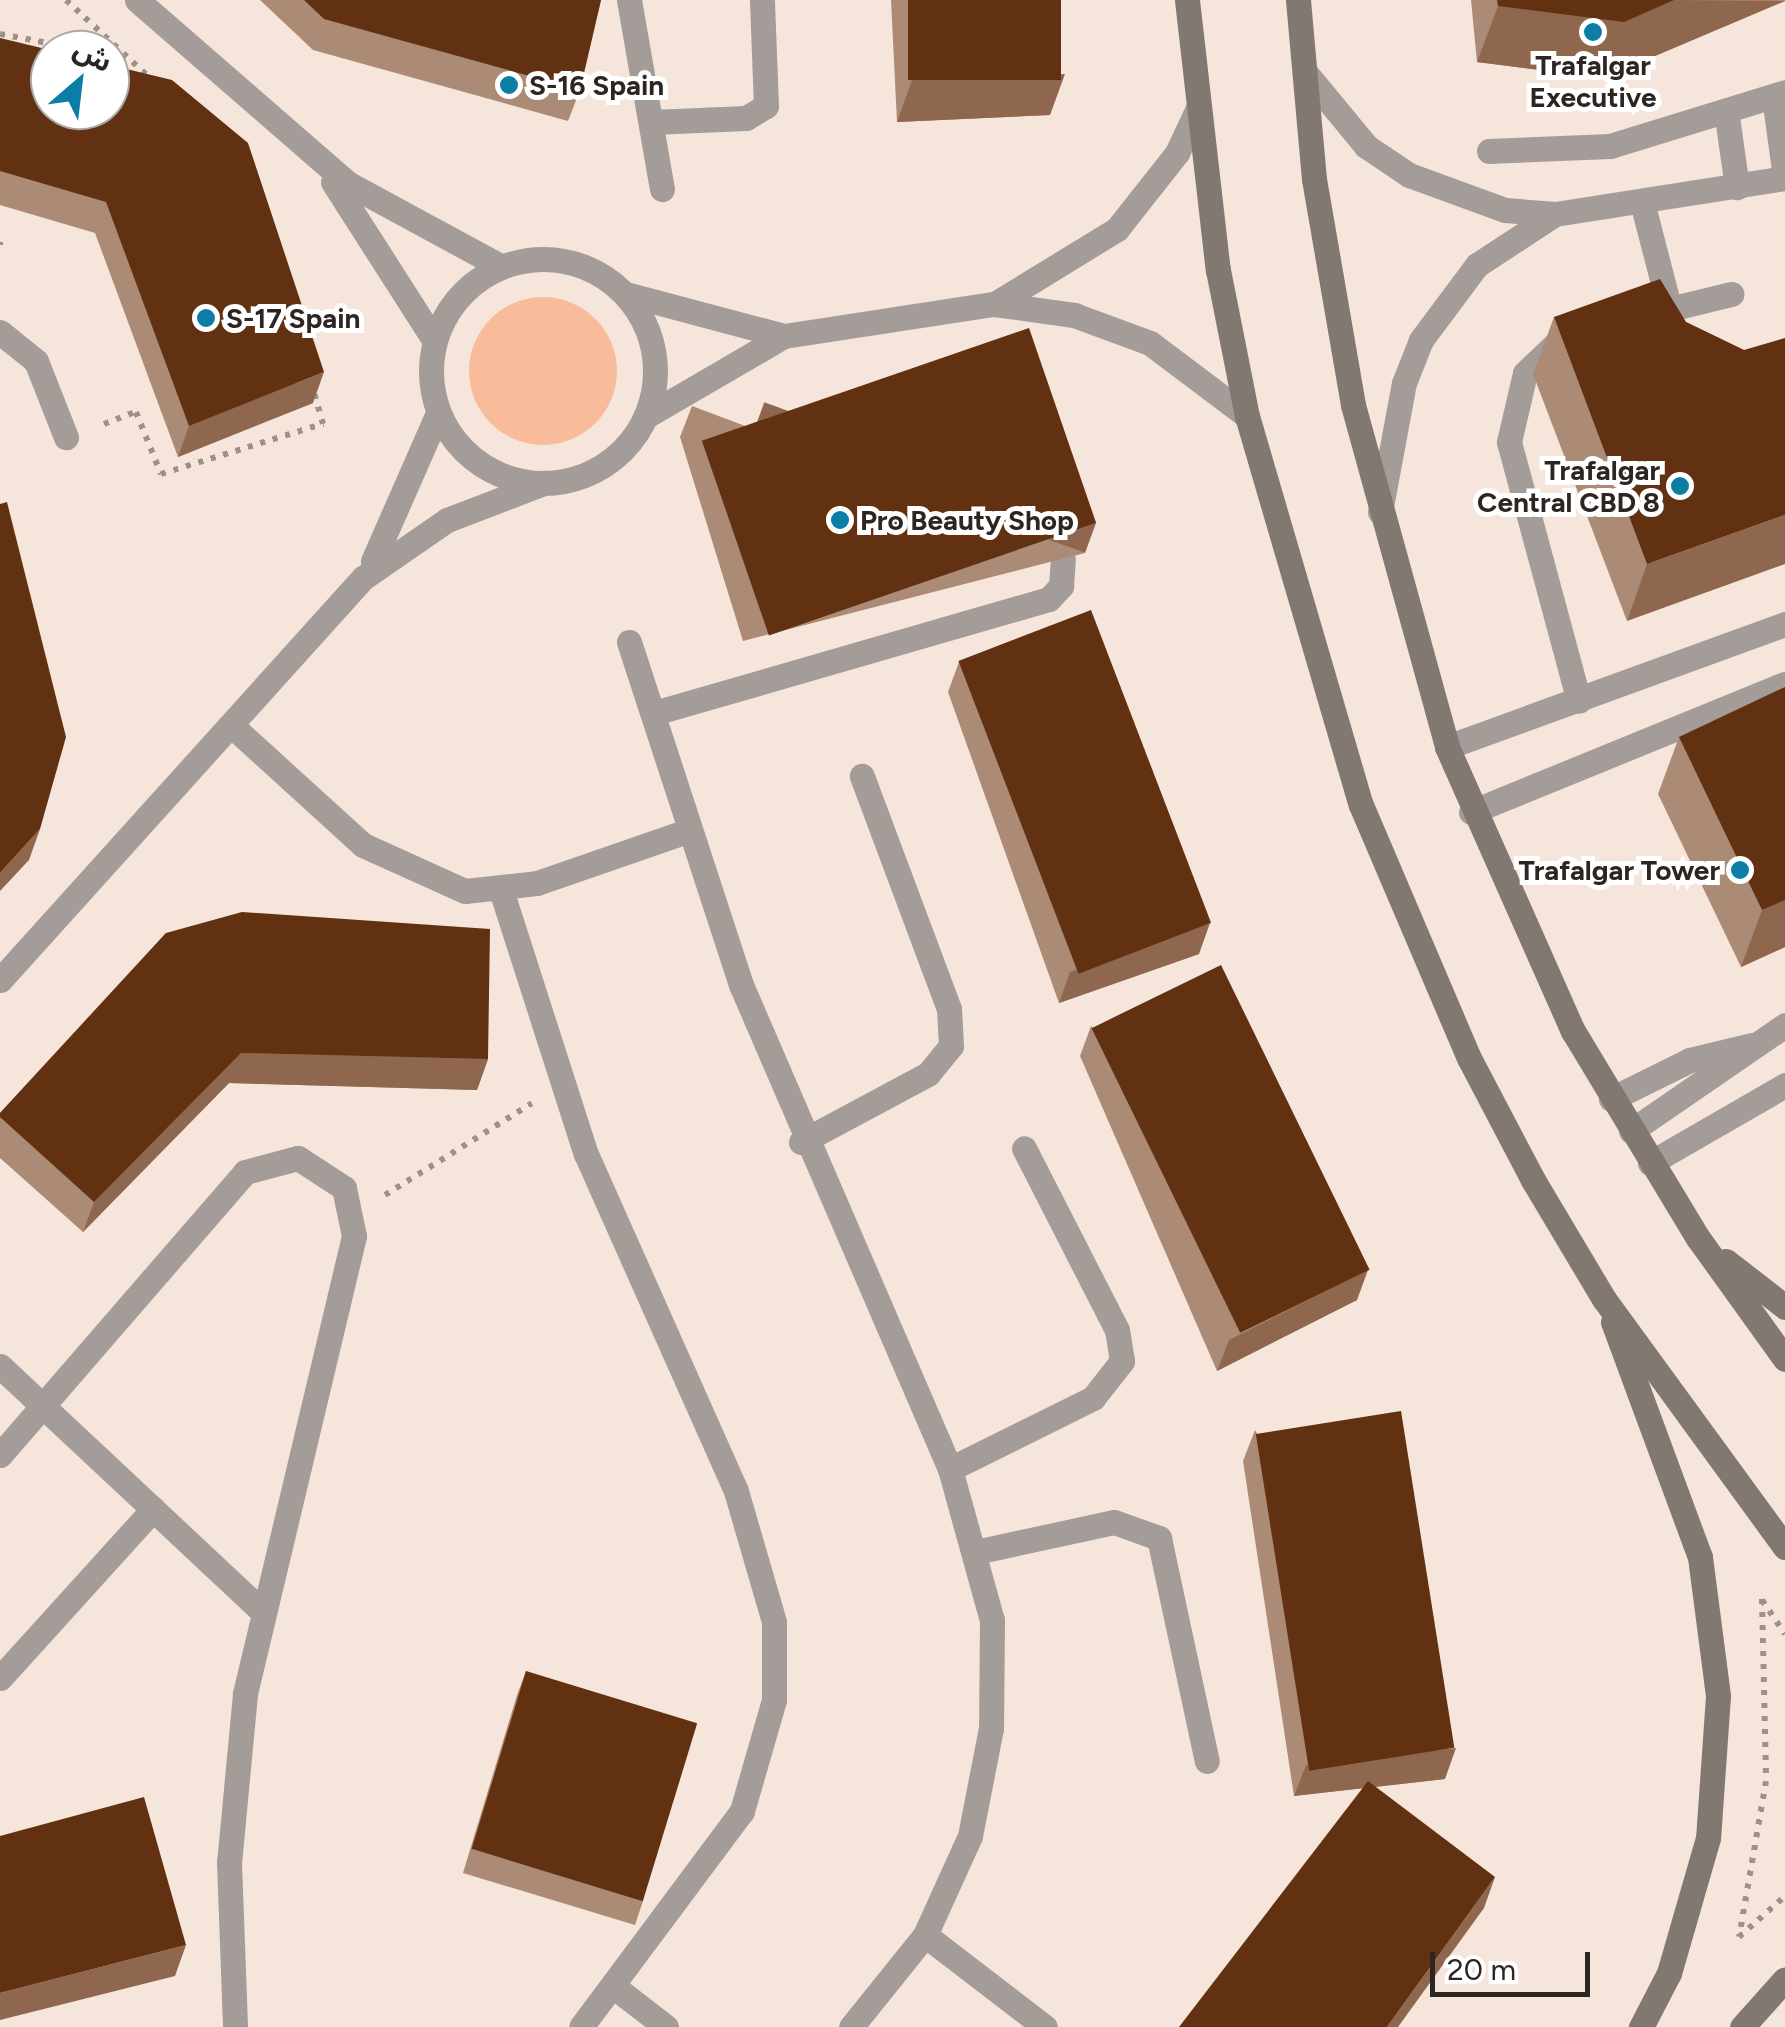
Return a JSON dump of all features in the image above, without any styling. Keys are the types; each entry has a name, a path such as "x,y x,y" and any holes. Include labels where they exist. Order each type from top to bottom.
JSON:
{"street":[{"path":"137,0 304,149 397,216 500,266 568,261 626,294 784,336"},
{"path":"630,0 662,189"},
{"path":"651,122 746,118 766,106 762,0"},
{"path":"1188,0 1198,108 1247,416 1318,674 1405,915 1469,1058 1604,1299 1785,1547"},
{"path":"1298,0 1331,292 1380,517 1471,812 1535,960 1610,1098 1698,1238 1785,1359"},
{"path":"1304,72 1366,146 1409,175 1455,198 1555,214 1785,178 1779,95 1727,116 1610,146 1489,151"},
{"path":"994,304 1080,260 1118,229 1177,153 1198,108"},
{"path":"1727,116 1737,187"},
{"path":"0,980 363,578 408,499 438,413 434,340 377,239 304,149"},
{"path":"1642,202 1670,310"},
{"path":"1380,517 1404,383 1421,340 1477,266 1555,214"},
{"path":"434,340 448,309 500,266"},
{"path":"626,294 655,352 648,415"},
{"path":"1579,701 1512,466 1510,416 1538,355 1569,332 1731,294"},
{"path":"363,578 447,520 606,466 648,415 784,336 994,304 1074,314 1150,343 1247,416"},
{"path":"0,332 36,361 66,438"},
{"path":"438,413 480,464 544,484"},
{"path":"654,713 1049,599 1061,586 1063,559"},
{"path":"1679,648 1785,606"},
{"path":"1448,747 1785,624"},
{"path":"629,642 688,830 801,1142 950,1470 980,1552 992,1620 991,1728 970,1836 925,1935 850,2027"},
{"path":"1471,812 1785,684"},
{"path":"231,725 395,866 465,891 502,893 688,830"},
{"path":"801,1142 928,1074 951,1046 949,1009 862,776"},
{"path":"502,893 560,1086 736,1491 774,1622 774,1700 742,1811 581,2027"},
{"path":"1630,1131 1704,1088 1752,1045 1785,1025"},
{"path":"1610,1098 1690,1060 1752,1045"},
{"path":"1650,1164 1785,1084"},
{"path":"950,1470 1093,1398 1122,1361 1118,1330 1024,1148"},
{"path":"0,1454 44,1408 245,1172 270,1159 324,1168 354,1214 262,1611 230,1845 235,2027"},
{"path":"1698,1238 1785,1307"},
{"path":"1604,1299 1700,1556 1718,1696 1708,1838 1669,1973 1640,2027"},
{"path":"0,1366 262,1611"},
{"path":"0,1678 153,1509"},
{"path":"980,1552 1114,1522 1159,1538 1206,1761"},
{"path":"925,1935 1045,2027"},
{"path":"1742,2027 1785,1980"},
{"path":"613,1986 666,2027"}],"path":[{"path":"66,0 98,30"},
{"path":"0,34 30,40"},
{"path":"130,61 156,83"},
{"path":"66,438 136,412 161,474 324,424 308,370"},
{"path":"354,1214 560,1086"},
{"path":"1785,1634 1762,1600 1766,1781 1739,1937 1785,1896"}],"shaded area":[{"path":"543,297 571,303 595,319 611,343 617,371 611,399 595,423 571,439 543,445 515,439 491,423 475,399 469,371 475,343 491,319 515,303"}],"building":[{"path":"304,0 601,0 580,90 324,19"},
{"path":"908,0 1061,0 1061,80 908,80"},
{"path":"1497,0 1674,0 1624,22 1498,6"},
{"name":"S-17 Spain","path":"0,38 30,45 30,130 130,130 130,70 172,80 248,143 324,372 189,426 106,202 0,171"},
{"name":"Trafalgar Central CBD 8","path":"1660,279 1686,322 1744,350 1785,338 1785,515 1647,564 1554,317"},
{"path":"1029,328 1096,523 769,635 702,441"},
{"path":"7,502 66,737 40,829 0,873 0,504"},
{"path":"1091,610 1211,923 1078,974 958,661"},
{"path":"1785,687 1785,900 1762,910 1679,737"},
{"path":"242,912 490,929 488,1059 241,1053 94,1202 0,1113 166,933"},
{"path":"1221,965 1370,1270 1240,1333 1092,1028"},
{"path":"1401,1411 1454,1748 1309,1771 1256,1434"},
{"path":"526,1671 697,1723 643,1901 472,1849"},
{"path":"1368,1781 1495,1877 1387,2027 1179,2027"},
{"path":"144,1797 186,1945 0,1993 0,1836"}],"place":[{"name":"Trafalgar Executive","path":"1593,32"},
{"name":"S-16 Spain","path":"509,85"},
{"name":"S-17 Spain","path":"206,318"},
{"name":"Trafalgar Central CBD 8","path":"1680,486"},
{"name":"Pro Beauty Shop","path":"840,520"},
{"name":"Trafalgar Tower","path":"1740,870"}]}
